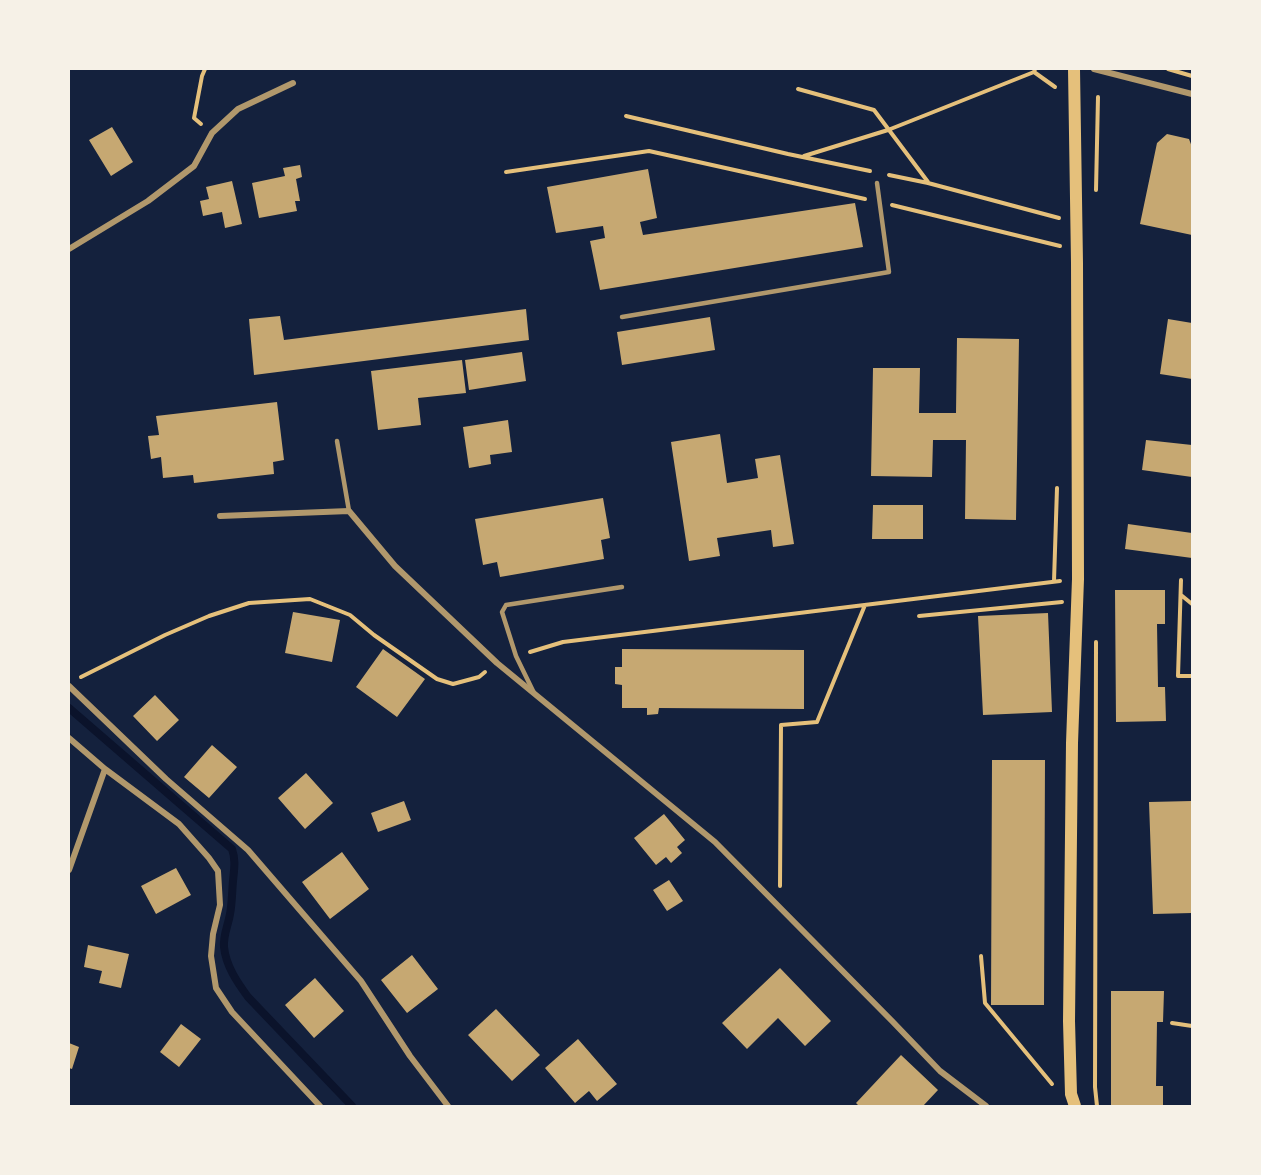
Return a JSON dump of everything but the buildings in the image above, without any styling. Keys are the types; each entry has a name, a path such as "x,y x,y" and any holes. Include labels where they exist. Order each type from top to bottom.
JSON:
{"main road":[{"path":"1073,1100 1069,1011 1072,743 1078,600 1074,69"}],"street":[{"path":"1094,69 1192,94"},
{"path":"69,249 148,201 194,166 212,133 238,109 293,82"},
{"path":"220,516 349,511 395,566 497,663 715,842 940,1071 986,1106"},
{"path":"69,687 166,779 248,850 361,981 410,1056 448,1106"},
{"path":"69,738 105,769 180,824 219,871 220,905 213,934 211,956 216,988 232,1012 320,1106"},
{"path":"69,870 105,769"}],"lane":[{"path":"622,317 889,272 877,183"},
{"path":"337,441 349,511"},
{"path":"535,694 516,656 502,612 506,605 622,587"}],"path":[{"path":"205,69 194,117 212,133"},
{"path":"1168,69 1192,76"},
{"path":"803,157 888,130 1035,71 1061,91"},
{"path":"798,88 874,110 928,183"},
{"path":"626,116 871,171"},
{"path":"506,172 650,151 880,202 1062,246 1062,256"},
{"path":"882,173 1061,219"},
{"path":"516,656 563,642 1078,579"},
{"path":"1181,580 1178,676 1192,676"},
{"path":"1180,595 1192,604"},
{"path":"96,669 209,616 249,603 310,599 350,615 437,679 453,684 479,677 497,663"},
{"path":"919,616 1078,600"},
{"path":"779,906 781,725 817,722 865,604"},
{"path":"981,956 985,1003 1052,1084 1073,1100 1096,1099"},
{"path":"1172,1023 1192,1026"}],"waterway":[{"path":"69,708 232,849 234,857 232,902 224,943 225,954 236,980 248,997 352,1106"}]}
